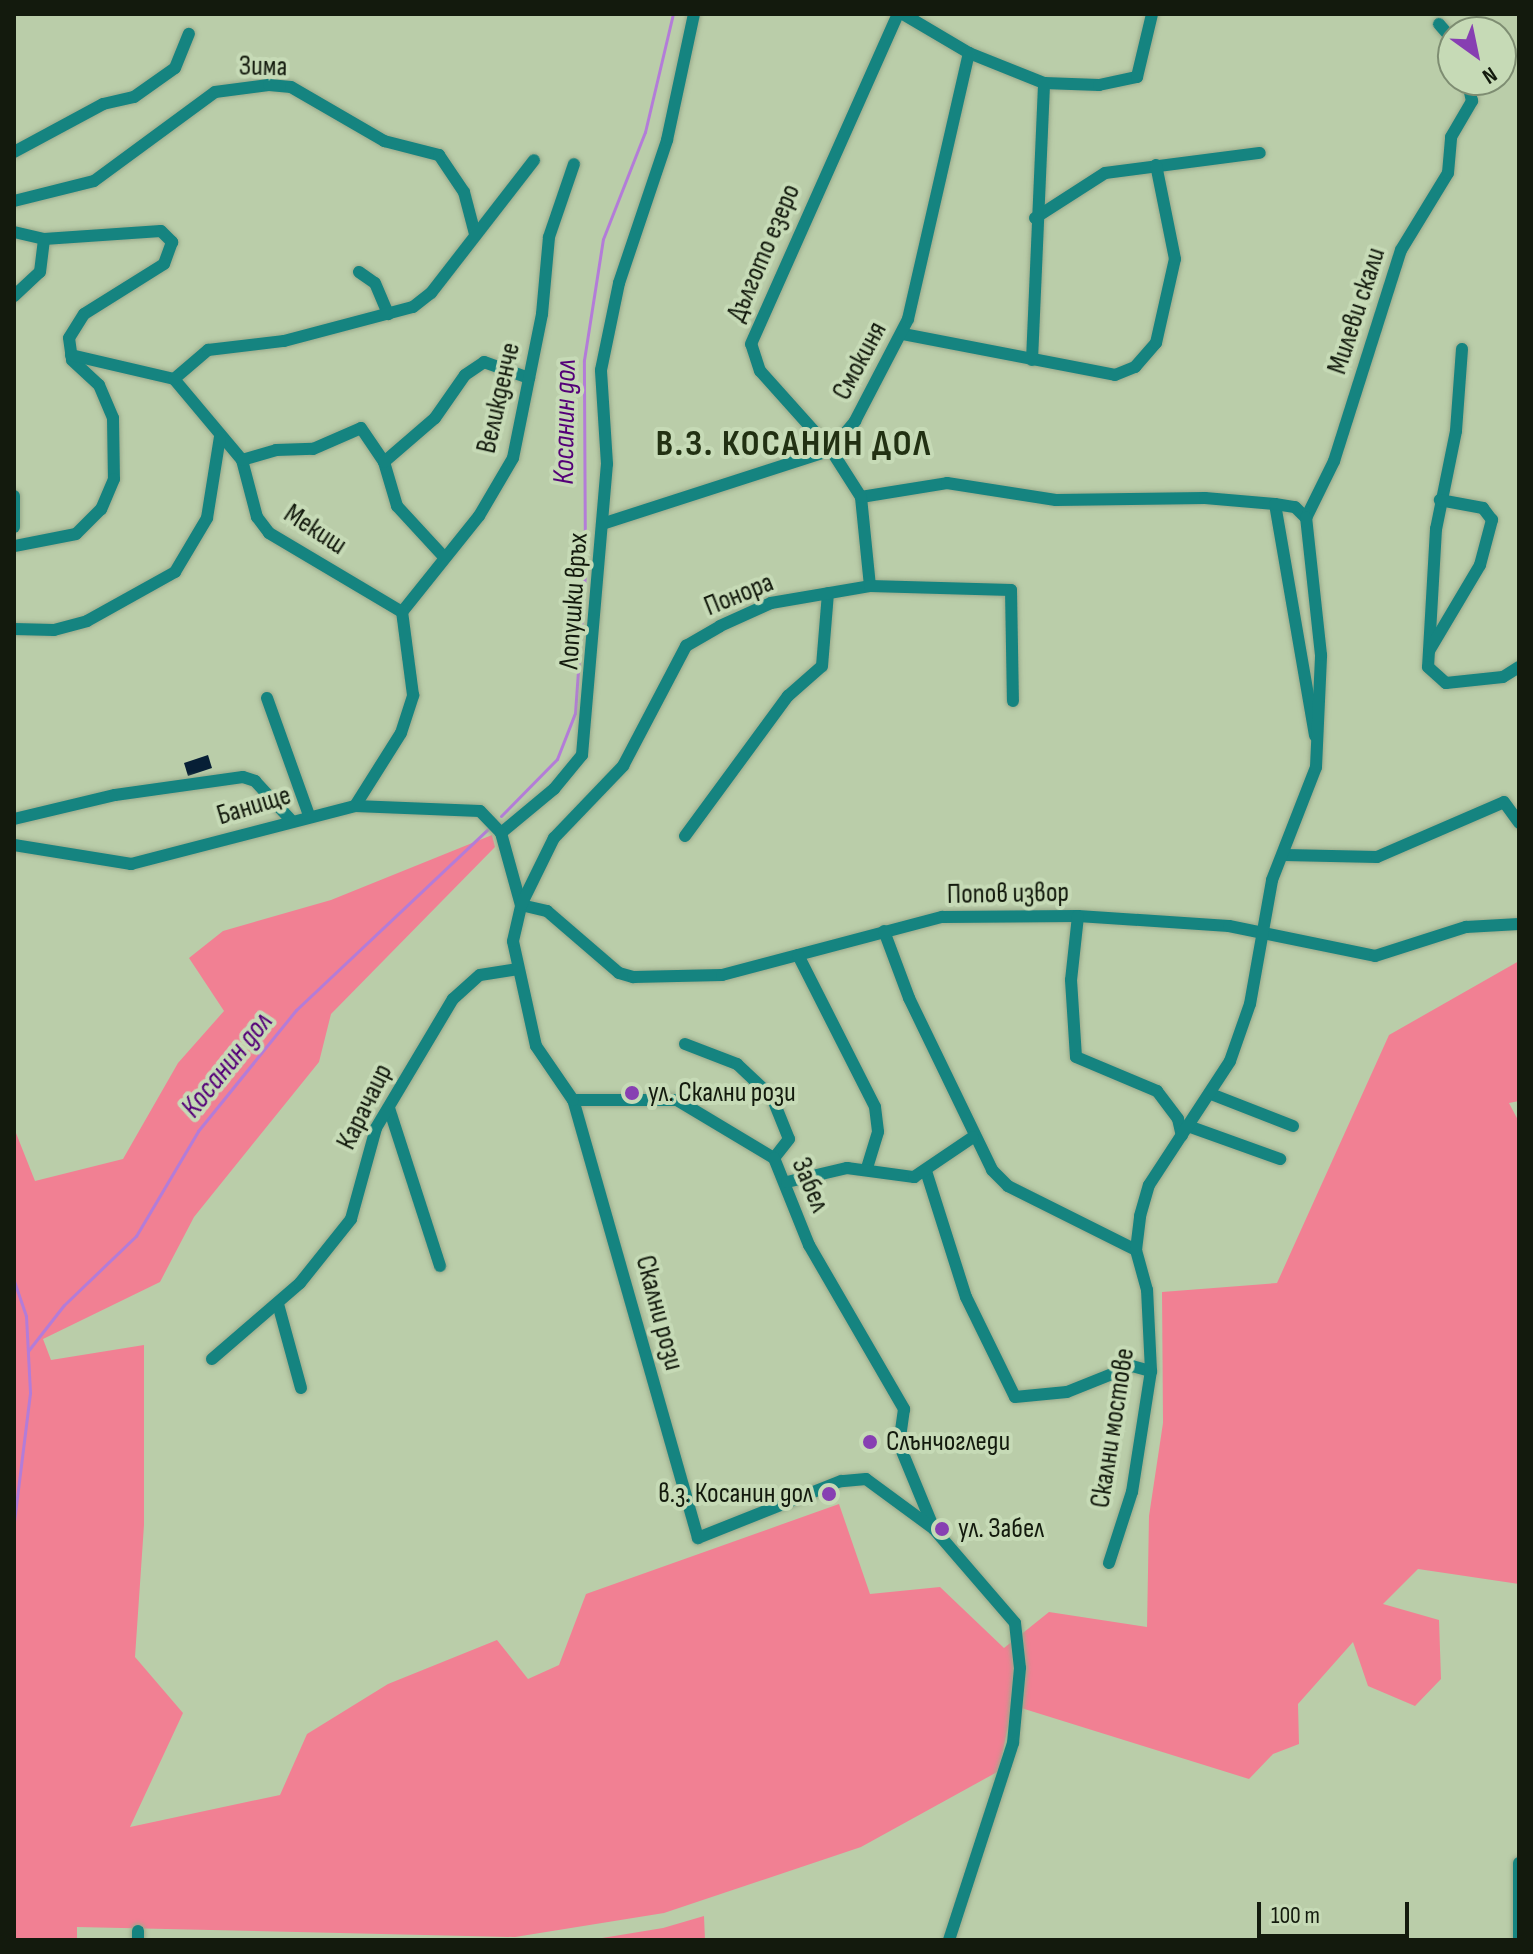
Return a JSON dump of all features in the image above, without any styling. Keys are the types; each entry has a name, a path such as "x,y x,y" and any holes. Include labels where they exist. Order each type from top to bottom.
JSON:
{"street":[{"name":"Лопушки връх","path":"501,833 554,789 582,755 607,464 599,388 606,339 667,140 694,14"},
{"path":"901,14 969,53 1044,83 1126,84 1137,77 1152,14"},
{"name":"Дългото езеро","path":"870,586 861,497 831,450 769,384 751,344 901,14"},
{"path":"14,152 103,104 134,97 175,68 189,34"},
{"name":"Смокиня","path":"831,450 876,390 903,334 969,53"},
{"path":"1032,360 1035,218 1044,83"},
{"name":"Зима","path":"14,201 94,181 215,92 269,85 291,87 384,141 439,155 464,192 475,234"},
{"name":"Милеви скали","path":"1306,518 1334,461 1401,250 1448,173 1451,137 1472,101 1471,96"},
{"path":"1035,218 1105,173 1260,153"},
{"path":"71,355 174,379 208,350 284,341 413,307 431,293 534,160"},
{"name":"Великденче","path":"402,612 504,478 529,378 549,237 574,164"},
{"path":"903,334 1115,375 1151,352 1164,323 1175,259 1156,165"},
{"path":"14,232 44,239 161,231 170,236 170,256 84,314 69,338 71,355 107,399 115,436 114,479 84,530 14,546"},
{"path":"14,296 40,272 44,239"},
{"path":"359,272 375,283 388,314"},
{"path":"1462,349 1456,431 1440,500 1428,667 1446,683 1497,679 1519,667"},
{"path":"384,462 435,418 465,375 484,362 529,378"},
{"name":"Мекиш","path":"174,379 242,460 257,517 269,533 402,612"},
{"path":"242,460 313,449 361,428 384,462 397,506 444,557"},
{"path":"14,629 54,630 87,621 175,572 207,518 220,437"},
{"path":"602,524 831,450"},
{"path":"861,497 947,483 1056,500 1205,498 1295,507 1306,518 1321,655 1315,736"},
{"path":"14,496 14,527"},
{"path":"1429,651 1480,565 1492,520 1483,508 1440,500"},
{"path":"1275,504 1315,736"},
{"name":"Понора","path":"521,905 554,838 623,766 686,646 771,603 870,586 1013,592 1013,701"},
{"path":"685,836 788,696 822,666 828,593"},
{"path":"355,806 401,733 413,695 402,612"},
{"path":"267,698 309,815"},
{"name":"Скални мостове","path":"1109,1563 1132,1492 1151,1371 1147,1290 1136,1250 1149,1185 1211,1094 1250,1004 1272,880 1285,855 1316,767 1315,736"},
{"path":"14,819 115,795 243,777 255,781 290,819"},
{"path":"1285,855 1377,857 1504,802 1519,823"},
{"name":"Банище","path":"14,845 131,864 290,819 355,806 480,811 501,833"},
{"path":"501,833 521,905 513,941 517,969 542,1061 573,1100"},
{"name":"Попов извор","path":"521,905 547,911 619,973 633,977 722,975 942,917 1078,916 1264,931 1375,956 1466,927 1519,924"},
{"path":"1078,916 1071,980 1076,1057 1157,1091 1185,1131 1280,1159"},
{"path":"884,931 973,1137 1008,1186 1136,1250"},
{"path":"798,955 875,1107 878,1132 867,1169"},
{"name":"Карачаир","path":"212,1359 278,1304 351,1219 361,1168 389,1108 453,999 480,975 517,969"},
{"path":"685,1044 737,1064 772,1097 789,1139 774,1158"},
{"path":"1211,1094 1293,1126"},
{"name":"Забел","path":"573,1100 677,1100 774,1158 787,1182 809,1245 904,1409 899,1444 934,1529 1003,1603 1015,1623 1020,1668 1006,1775 949,1940"},
{"name":"Скални рози","path":"573,1100 698,1538 841,1481 866,1479 934,1529"},
{"path":"389,1108 440,1266"},
{"path":"787,1182 817,1172 867,1169 904,1178 926,1171 973,1137"},
{"path":"926,1171 961,1284 1015,1397 1067,1392 1132,1366 1151,1371"},
{"path":"278,1304 301,1388"},
{"path":"1519,1863 1519,1940"}],"shaded area":[{"path":"492,835 495,847 331,1014 319,1062 194,1217 160,1282 43,1339 51,1360 144,1345 144,1525 135,1657 183,1713 130,1827 280,1795 307,1734 388,1684 497,1640 528,1679 559,1665 586,1594 839,1504 870,1594 940,1587 1004,1648 1049,1612 1147,1627 1149,1516 1163,1423 1162,1292 1277,1283 1389,1035 1519,961 1519,1101 1509,1103 1519,1122 1519,1584 1418,1569 1383,1604 1439,1620 1441,1679 1415,1706 1368,1686 1353,1642 1298,1704 1299,1744 1273,1754 1249,1779 1018,1707 1014,1696 999,1771 861,1847 664,1913 515,1937 77,1927 77,1940 14,1940 14,1128 35,1181 123,1159 178,1063 224,1011 189,958 223,931 331,900"},
{"path":"704,1916 705,1940 590,1940 663,1928"}],"building":[{"path":"208,755 212,768 188,776 184,763"}],"waterway":[{"name":"Косанин дол","path":"501,816 557,759 575,713 585,572 584,360 603,239 645,132 673,14"},
{"name":"Косанин дол","path":"28,1351 64,1305 136,1236 198,1131 296,1010 488,829"},
{"path":"14,1281 26,1316 30,1393 14,1522"}],"place":[{"name":"ул. Скални рози","path":"632,1093"},
{"name":"Слънчогледи","path":"870,1442"},
{"name":"в.з. Косанин дол","path":"829,1494"},
{"name":"ул. Забел","path":"942,1529"}],"district":[{"name":"В.З. КОСАНИН ДОЛ","path":"794,445"}]}
